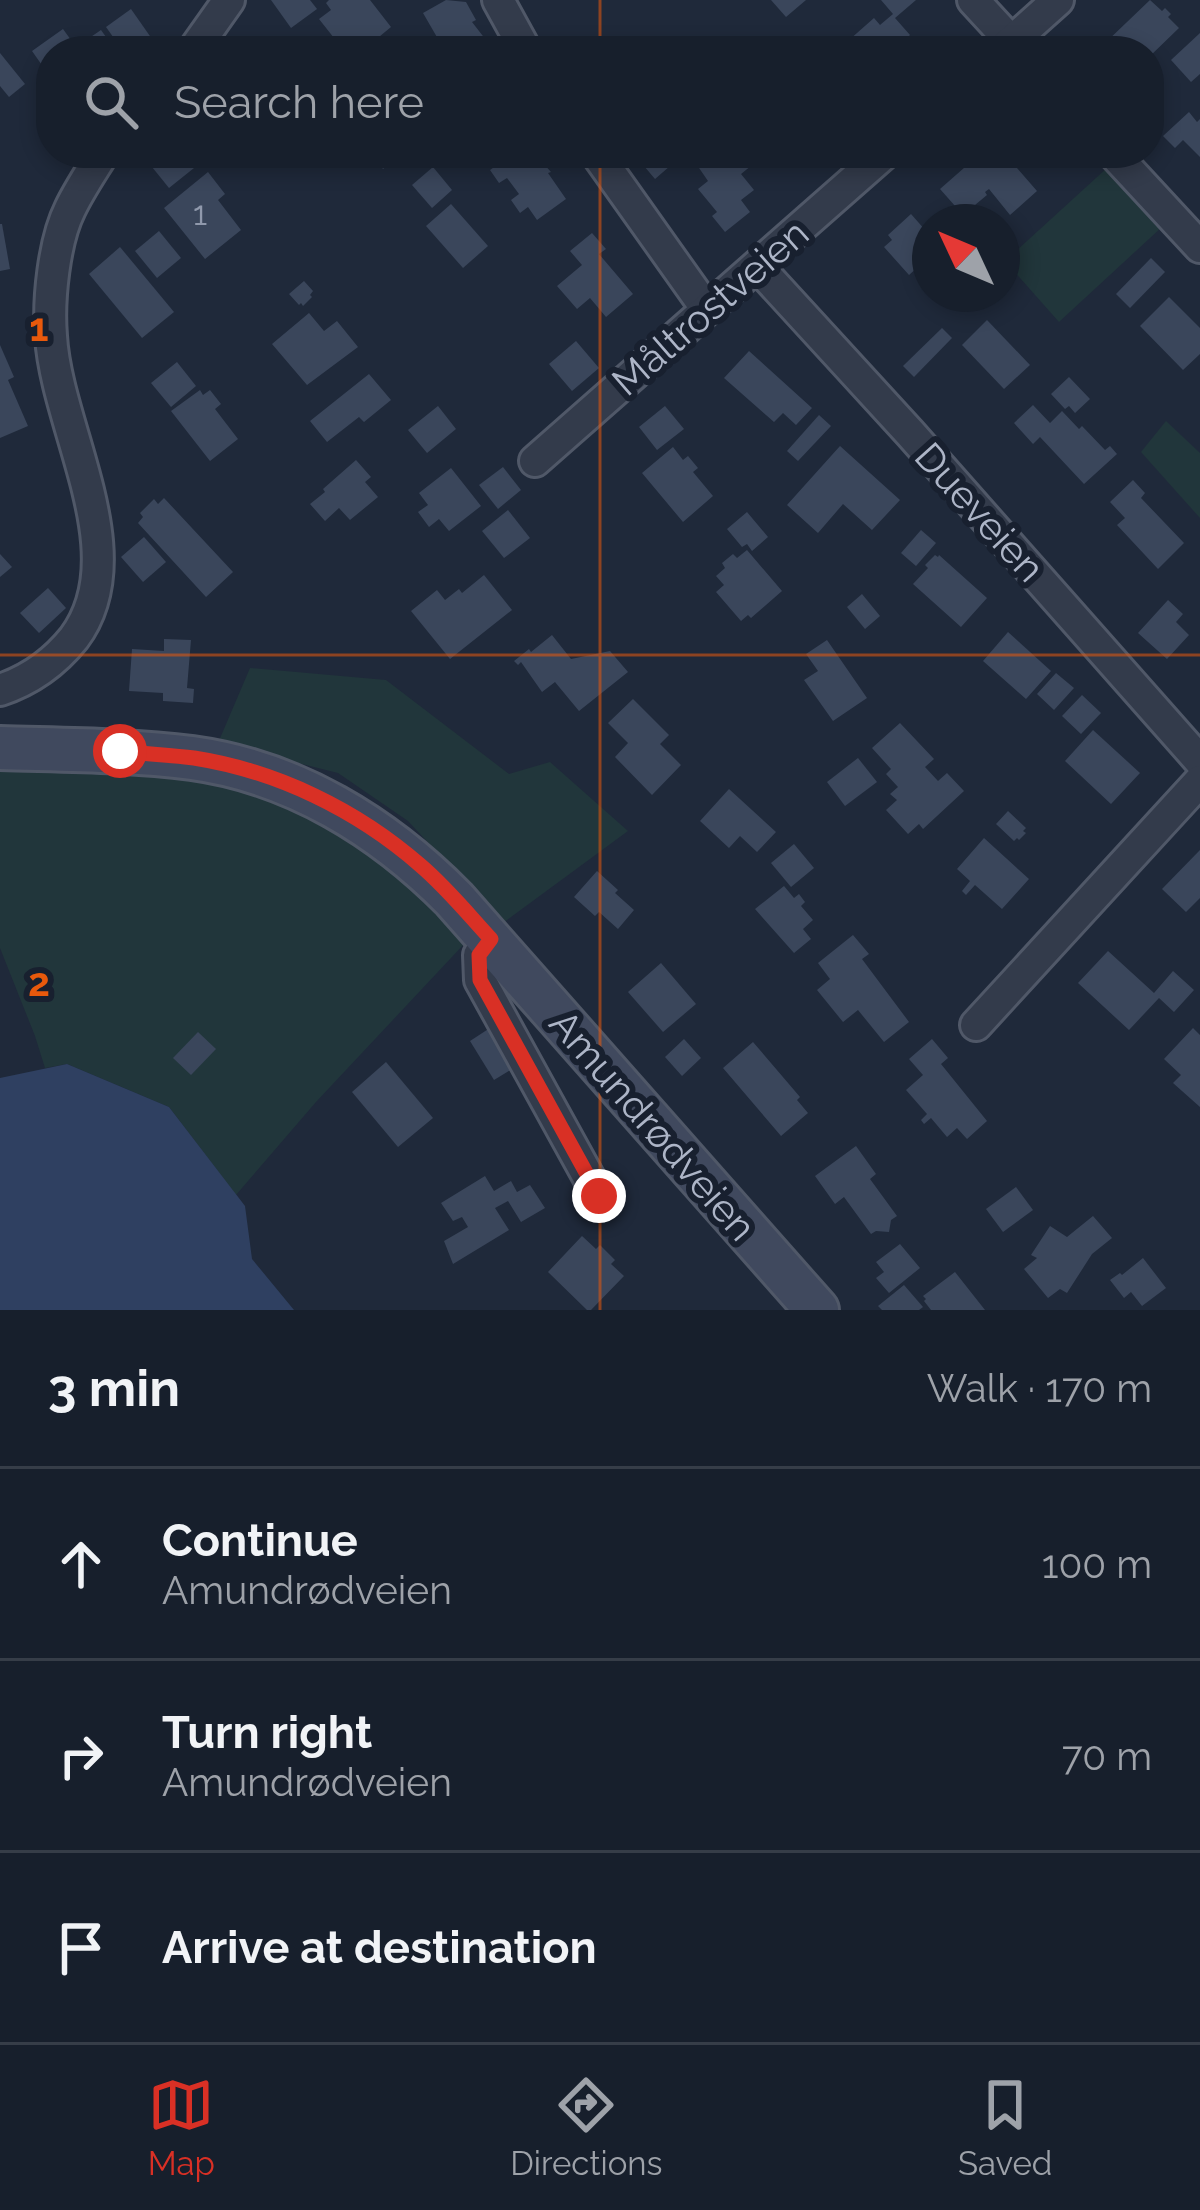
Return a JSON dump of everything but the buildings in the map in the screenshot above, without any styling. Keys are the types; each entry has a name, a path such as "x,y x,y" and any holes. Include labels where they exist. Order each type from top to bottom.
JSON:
{"main road":[{"name":"Amundrødveien","path":"0,748 194,758 277,779 368,826 420,865 491,939 817,1310"}],"street":[{"path":"204,36 229,0"},
{"path":"498,0 518,36"},
{"path":"973,0 1002,36"},
{"path":"1023,36 1058,0"},
{"path":"0,690 41,671 60,655 83,626 98,580 96,527 54,369 50,333 55,267 68,212 94,168"},
{"path":"607,168 706,308"},
{"name":"Måltrostveien","path":"535,461 868,168"},
{"path":"1127,168 1200,247"},
{"name":"Dueveien","path":"757,266 1200,760"},
{"path":"976,1025 1200,781"},
{"name":"Amundrødveien","path":"491,939 479,955 480,980 599,1196"}],"green space":[{"path":"1109,168 1162,227 1059,322 1020,278 1020,247"},
{"path":"1166,421 1200,453 1200,518 1141,452"},
{"path":"250,668 386,680 509,774 550,762 628,831 503,923 408,821 338,773 218,743"},
{"path":"0,764 127,765 223,783 309,812 391,858 466,942 236,1195 169,1107 67,1064 45,1068 0,948"}],"water":[{"path":"67,1064 169,1107 245,1206 252,1259 294,1310 0,1310 0,1078"}],"route":[{"path":"120,751 194,758 277,779 368,826 420,865 491,939 479,955 480,980 599,1196"}]}
